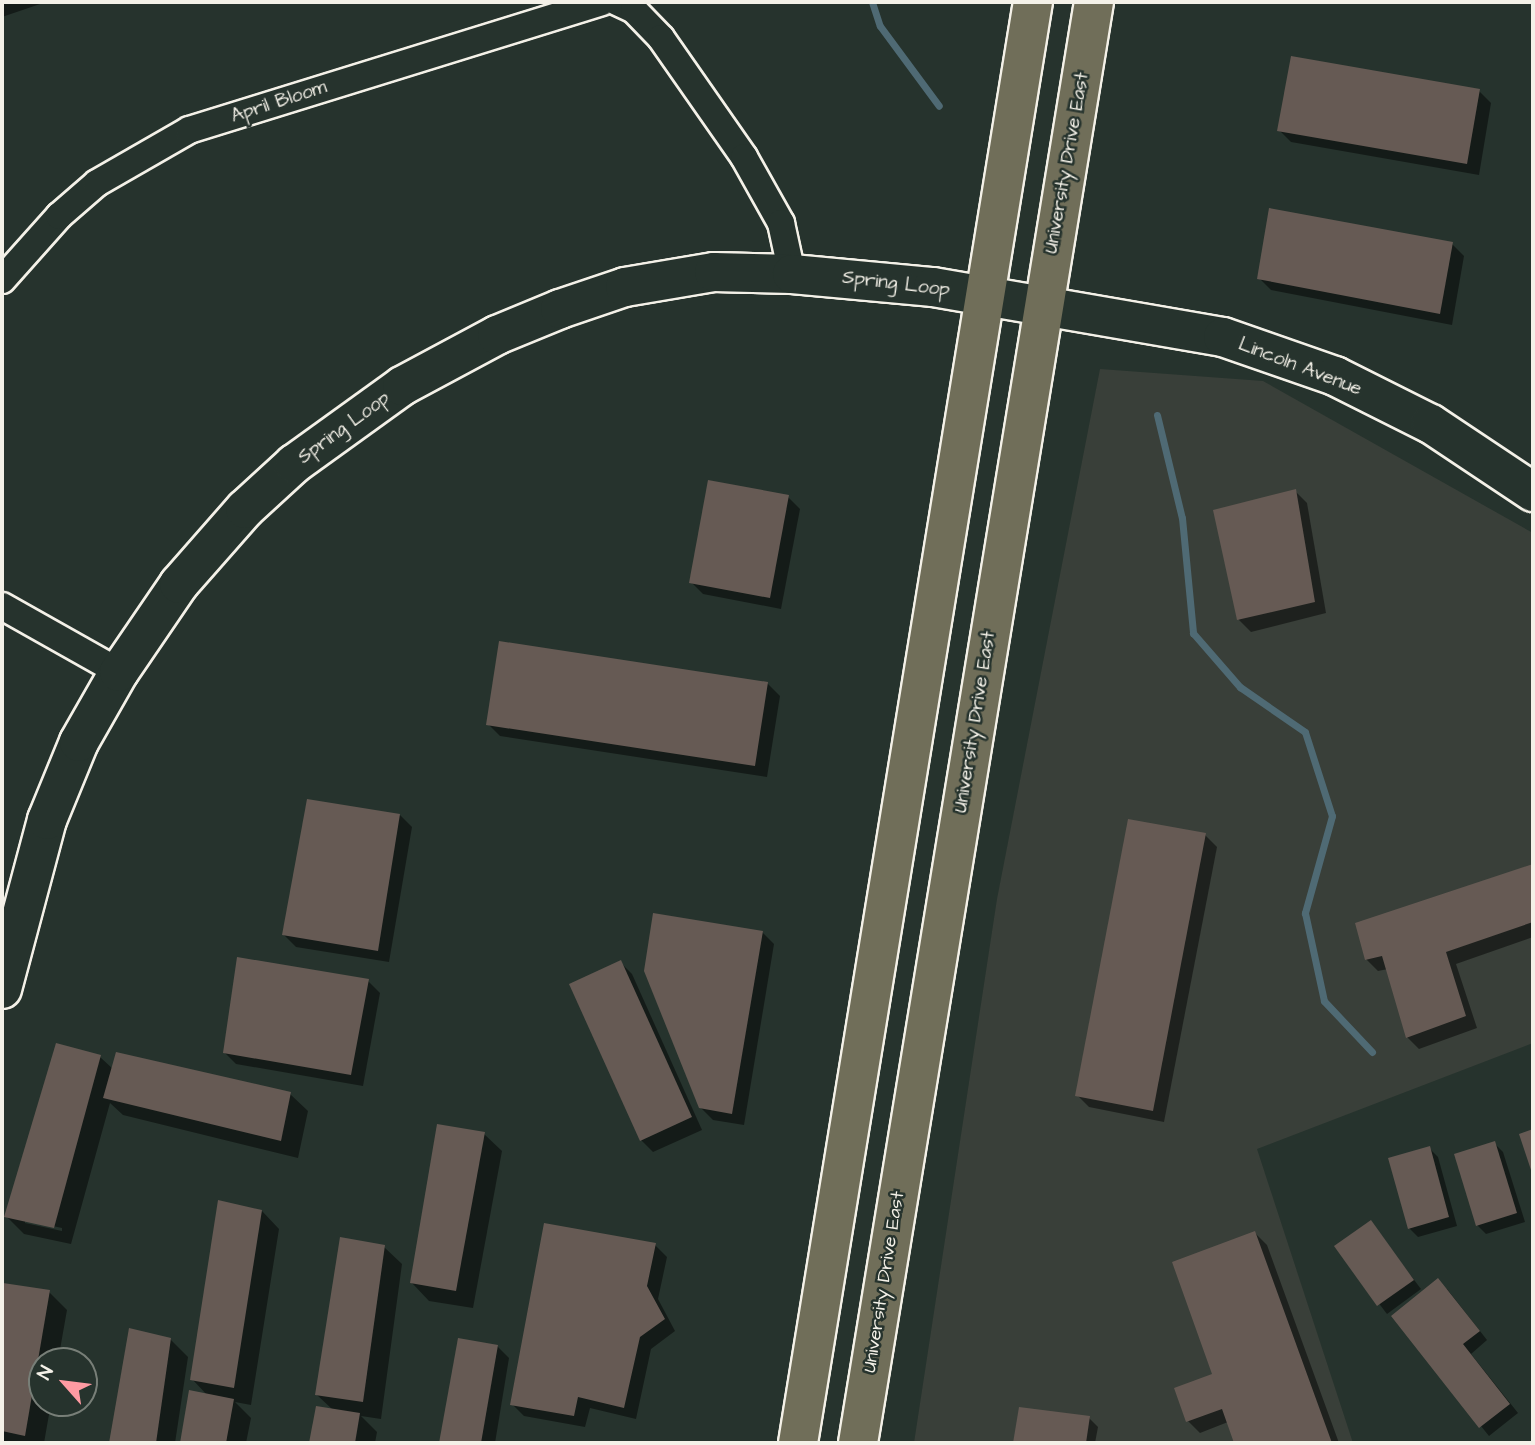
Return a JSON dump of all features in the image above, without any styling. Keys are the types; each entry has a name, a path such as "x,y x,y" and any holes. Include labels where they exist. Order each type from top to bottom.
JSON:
{"main road":[{"path":"798,1443 982,295 1033,2"},
{"name":"University Drive East","path":"858,1443 1094,2"},
{"path":"834,1218 894,1225"}],"street":[{"name":"April Bloom","path":"2,280 59,216 97,183 189,130 602,2"},
{"path":"617,2 634,10 661,37 744,157 781,223 792,274"},
{"name":"Spring Loop","path":"2,989 47,820 79,742 118,672 179,584 245,509 294,464 402,386 497,335 625,288 714,272 792,274 982,295 1043,305"},
{"name":"Lincoln Avenue","path":"1043,305 1223,337 1335,376 1450,433 1533,492"},
{"path":"2,606 118,672"}],"shaded area":[{"path":"1100,369 1263,381 1533,533 1533,1043 1257,1149 1353,1443 914,1443 997,899"}],"building":[{"path":"1291,56 1480,89 1467,164 1277,131"},
{"path":"1269,208 1453,242 1440,314 1257,279"},
{"path":"708,480 789,495 770,598 689,583"},
{"path":"1296,489 1315,602 1237,620 1213,510"},
{"path":"499,641 768,682 755,766 486,725"},
{"path":"307,799 400,814 378,951 282,935"},
{"path":"1128,819 1206,833 1153,1111 1075,1096"},
{"path":"1533,864 1533,922 1446,952 1466,1016 1406,1038 1382,956 1365,960 1355,923"},
{"path":"653,913 763,931 732,1114 699,1108 644,971"},
{"path":"237,957 369,979 351,1075 223,1053"},
{"path":"621,960 692,1117 640,1141 569,984"},
{"path":"56,1043 101,1055 54,1228 4,1217"},
{"path":"116,1052 291,1092 281,1141 103,1098"},
{"path":"437,1124 485,1132 456,1291 410,1283"},
{"path":"1533,1129 1533,1176 1519,1134"},
{"path":"1495,1141 1517,1213 1476,1226 1454,1154"},
{"path":"1430,1146 1449,1217 1408,1229 1388,1158"},
{"path":"218,1200 262,1210 234,1388 190,1380"},
{"path":"1371,1220 1414,1280 1377,1306 1334,1246"},
{"path":"544,1223 656,1243 647,1286 665,1319 640,1337 624,1408 578,1397 574,1416 510,1405"},
{"path":"1255,1231 1332,1443 1234,1443 1222,1409 1186,1422 1174,1388 1212,1374 1172,1262"},
{"path":"340,1237 385,1245 363,1402 315,1395"},
{"path":"1438,1278 1480,1331 1463,1344 1510,1404 1479,1428 1391,1316"},
{"path":"3,1283 50,1290 40,1347 28,1347 28,1417 25,1436 2,1431"},
{"path":"129,1328 171,1338 156,1443 109,1443"},
{"path":"458,1338 498,1345 481,1443 439,1443"},
{"path":"189,1390 234,1399 226,1443 180,1443"},
{"path":"316,1406 360,1413 355,1443 309,1443"},
{"path":"1019,1407 1090,1416 1086,1443 1013,1443"}],"waterway":[{"path":"872,2 880,26 939,106"},
{"path":"1157,415 1182,518 1193,633 1240,687 1305,732 1332,816 1305,913 1324,1001 1372,1052"}]}
